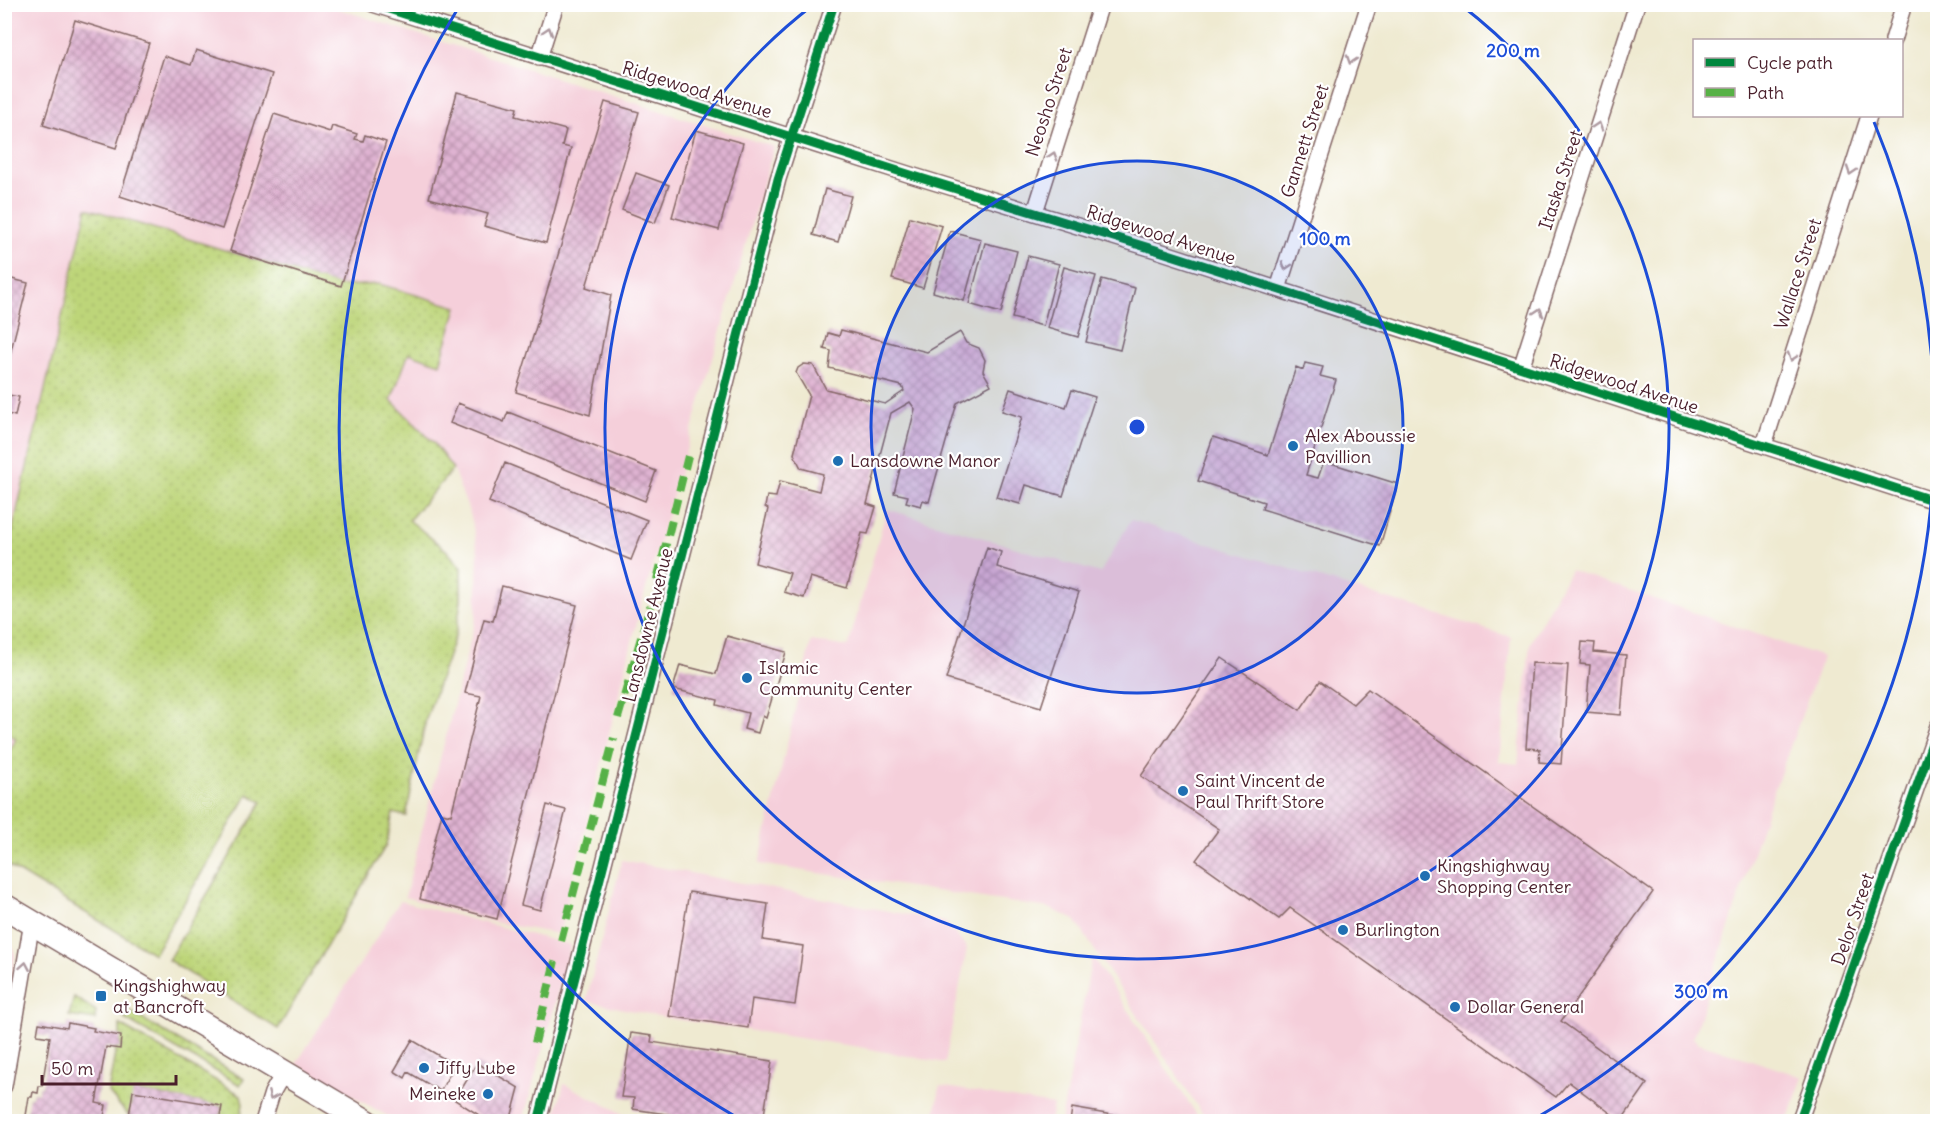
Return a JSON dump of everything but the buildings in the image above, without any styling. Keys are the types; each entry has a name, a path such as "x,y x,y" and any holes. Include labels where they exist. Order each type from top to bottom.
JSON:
{"main road":[{"path":"4,906 368,1122"}],"street":[{"name":"Ridgewood Avenue","path":"373,4 1278,289 1643,409 1764,445 1938,502"},
{"path":"539,58 556,4"},
{"name":"Lansdowne Avenue","path":"538,1122 775,190 834,4"},
{"name":"Neosho Street","path":"1035,212 1101,4"},
{"name":"Gannett Street","path":"1278,289 1369,4"},
{"name":"Itaska Street","path":"1521,368 1637,4"},
{"path":"1893,39 1904,4"},
{"name":"Wallace Street","path":"1764,445 1869,117"},
{"name":"Delor Street","path":"1799,1122 1938,726"},
{"path":"4,1086 32,922"},
{"path":"263,1122 272,1093 284,1072"}],"shaded area":[{"path":"5,5 326,5 774,147 641,606 559,934 497,923 405,897 476,618 478,552 471,517 453,469 434,443 390,400 409,353 441,364 379,284 342,286 88,208 5,562"},
{"path":"887,509 1100,573 1131,520 1511,637 1499,762 1518,764 1530,643 1570,570 1823,657 1767,810 1693,1038 1699,1043 1803,1077 1787,1121 1207,1121 1075,920 1049,908 759,864 811,641 848,647"},
{"path":"5,732 17,738 5,759"},
{"path":"622,860 945,922 967,948 945,1063 859,1047 668,1018 586,1001"},
{"path":"400,901 571,945 523,1121 396,1121 296,1064"},
{"path":"5,937 11,941 15,956 5,1011"},
{"path":"1092,956 1201,1121 1061,1121"},
{"path":"564,1084 614,1109 634,1121 554,1121"},
{"path":"940,1086 1053,1105 1050,1121 934,1121"}],"green space":[{"path":"87,208 342,286 379,284 457,307 440,364 409,353 391,400 434,443 453,469 409,520 446,550 461,567 461,600 456,633 426,719 406,816 393,813 386,845 278,1029 168,960 262,802 248,794 154,954 5,864 5,759 16,739 5,732 5,562"},
{"path":"74,997 96,1011 95,1020 69,1016"},
{"path":"129,1011 244,1079 240,1085 124,1019"},
{"path":"120,1025 241,1095 243,1104 240,1121 219,1121 222,1106 134,1091 129,1116 108,1092 116,1048 120,1048"}],"marked path":[{"path":"657,580 688,456"},
{"path":"618,718 650,606"},
{"path":"561,941 614,738"},
{"path":"535,1043 555,961"}],"cycle path":[{"path":"373,4 914,176 1156,250 1938,502"},
{"path":"538,1122 778,179 834,4"},
{"path":"1799,1122 1938,726"}],"place":[{"name":"Alex Aboussie Pavillion","path":"1293,446"},
{"name":"Lansdowne Manor","path":"838,461"},
{"name":"Islamic Community Center","path":"747,678"},
{"name":"Saint Vincent de Paul Thrift Store","path":"1183,791"},
{"name":"Kingshighway Shopping Center","path":"1425,876"},
{"name":"Burlington","path":"1343,930"},
{"name":"Kingshighway at Bancroft","path":"101,996"},
{"name":"Dollar General","path":"1455,1007"},
{"name":"Jiffy Lube","path":"424,1068"},
{"name":"Meineke","path":"488,1094"}]}
